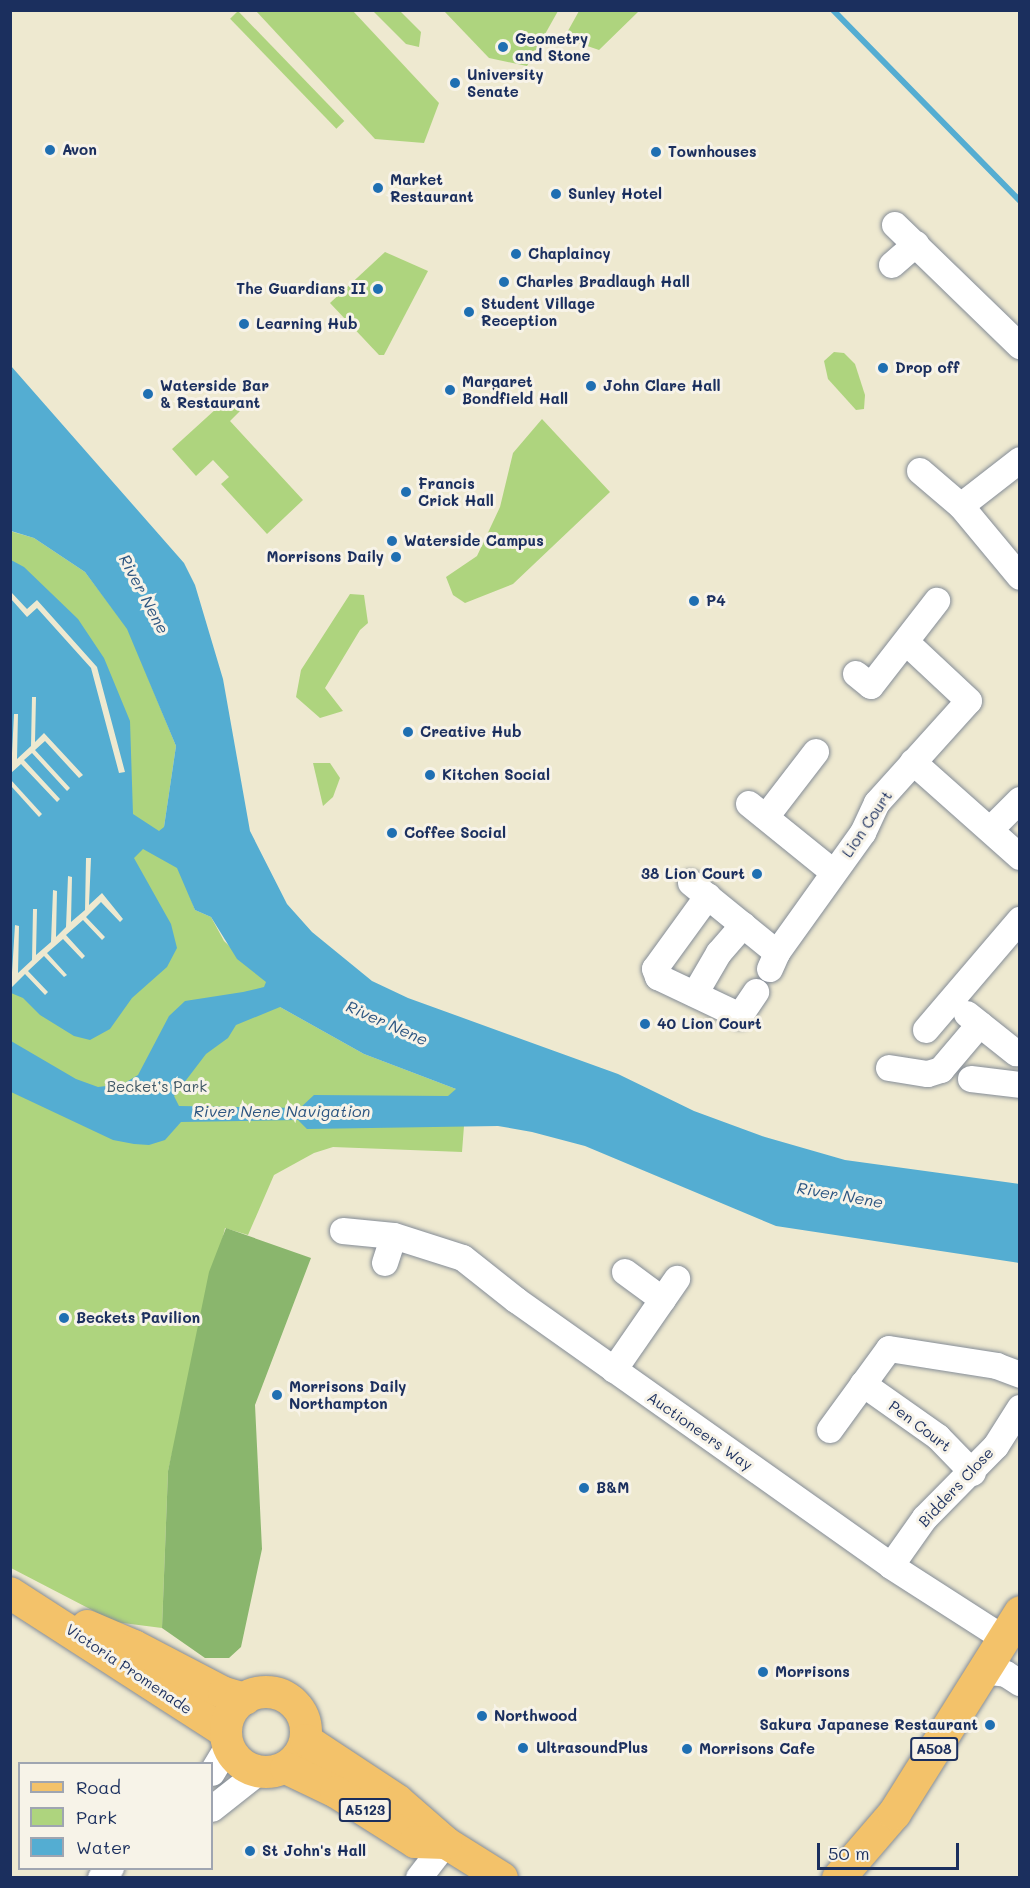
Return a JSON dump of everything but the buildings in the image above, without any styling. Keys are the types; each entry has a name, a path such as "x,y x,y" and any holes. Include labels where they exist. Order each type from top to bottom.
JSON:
{"highway":[{"name":"A508","path":"838,1878 894,1813 1011,1625"}],"main road":[{"name":"Victoria Promenade","path":"22,1599 134,1646 224,1693 245,1699"},
{"name":"Victoria Promenade","path":"22,1599 228,1739"},
{"path":"265,1692 293,1702 306,1726 306,1740 297,1759 273,1770 244,1768 228,1739 231,1713 245,1699 265,1692"},
{"name":"A5123","path":"306,1740 403,1804 446,1843 502,1878"},
{"name":"A5123","path":"273,1770 336,1792 415,1842 446,1843"}],"street":[{"path":"895,225 1020,346"},
{"path":"892,265 915,244"},
{"path":"962,506 1020,460"},
{"path":"920,471 962,506 1020,577"},
{"path":"856,674 871,686 938,601"},
{"name":"Lion Court","path":"743,925 773,961 833,872 863,834 877,803 969,700 906,642"},
{"path":"816,752 757,810 833,872"},
{"path":"913,762 1020,857"},
{"path":"991,829 1020,800"},
{"path":"695,994 719,953 743,925 700,890 655,969 658,977 740,1016 756,992"},
{"path":"926,1030 1020,920"},
{"path":"951,1001 1016,1053"},
{"path":"889,1068 928,1074 941,1070 980,1024"},
{"path":"971,1079 1020,1085"},
{"name":"Auctioneers Way","path":"343,1232 394,1236 463,1258 614,1370 891,1566 1011,1625"},
{"path":"385,1263 394,1236"},
{"path":"614,1370 670,1290 625,1272"},
{"path":"830,1430 889,1350 997,1366 1020,1375"},
{"name":"Pen Court","path":"863,1384 938,1437 973,1473"},
{"name":"Bidders Close","path":"891,1566 925,1518 973,1473 1020,1408"},
{"path":"983,1671 1006,1674 1020,1683"},
{"path":"213,1771 228,1739"},
{"path":"213,1808 273,1770"},
{"path":"419,1878 446,1843"}],"green space":[{"path":"238,11 344,121 336,129 230,19"},
{"path":"256,11 353,11 439,103 424,143 375,139"},
{"path":"373,11 400,11 421,32 419,47 406,44"},
{"path":"444,11 558,11 527,66 489,58"},
{"path":"579,11 639,11 599,50 564,38"},
{"path":"385,252 428,271 384,355 379,355 330,303"},
{"path":"834,352 844,353 855,364 865,395 864,409 856,410 828,379 824,361"},
{"path":"228,398 240,411 230,421 303,500 267,534 221,484 229,477 213,460 196,476 172,449"},
{"path":"542,419 610,492 513,584 465,603 453,595 446,577 477,556 500,507 513,453"},
{"name":"Becket's Park","path":"10,531 34,538 85,572 128,629 176,746 164,827 195,910 211,917 224,941 266,981 280,1007 364,1054 456,1089 464,1126 462,1152 333,1147 314,1153 274,1175 248,1235 225,1228 168,1471 162,1628 115,1622 11,1568"},
{"path":"350,594 364,595 368,623 360,630 325,688 343,711 320,718 296,697 301,670"},
{"path":"313,763 330,763 340,778 333,797 323,806"},
{"path":"226,1228 311,1258 255,1405 262,1549 241,1647 229,1658 205,1658 162,1628 168,1471 209,1272"}],"water":[{"path":"11,366 184,563 195,585 223,679 250,831 287,904 312,932 372,981 408,998 618,1074 694,1111 765,1137 845,1160 1019,1184 1019,1263 776,1226 585,1146 498,1126 307,1129 298,1120 181,1122 165,1140 149,1145 134,1144 113,1140 11,1092 11,1041 76,1079 98,1087 123,1084 138,1075 169,1016 185,1001 243,992 264,987 266,982 237,959 211,917 195,910 177,868 143,849 134,858 171,924 177,948 167,967 132,998 110,1029 90,1040 74,1036 40,1015 23,998 11,993 11,560 24,567 78,619 104,658 130,721 133,814 159,831 164,827 176,746 127,629 85,572 34,538 11,531","holes":["280,1007 364,1054 456,1089 448,1096 314,1095 300,1108 179,1106 174,1096 206,1054 228,1038 236,1025"]}],"pier":[{"path":"11,592 27,609 37,600 97,667 125,772 119,773 91,668 37,608 27,617 11,599"},
{"path":"32,697 36,697 35,742 44,733 83,775 79,778 45,741 35,750 70,788 67,791 32,753 24,760 60,799 57,802 21,764 11,773 14,714 18,714 17,759 31,746"},
{"path":"11,780 42,814 39,817 11,786"},
{"path":"86,858 91,858 89,905 102,893 123,919 120,922 101,902 86,917 105,937 102,940 83,920 66,935 85,956 82,959 63,939 47,953 67,975 64,977 44,956 28,971 48,992 45,995 25,974 11,988 15,925 19,926 18,973 32,960 33,909 37,909 36,955 51,942 53,890 57,891 56,937 66,927 68,876 72,877 71,922 85,910"}],"waterway":[{"path":"833,10 1020,201"}],"place":[{"name":"Geometry and Stone","path":"503,47"},
{"name":"University Senate","path":"455,83"},
{"name":"Avon","path":"50,150"},
{"name":"Townhouses","path":"656,152"},
{"name":"Market Restaurant","path":"378,188"},
{"name":"Sunley Hotel","path":"556,194"},
{"name":"Chaplaincy","path":"516,254"},
{"name":"Charles Bradlaugh Hall","path":"504,282"},
{"name":"The Guardians II","path":"378,289"},
{"name":"Student Village Reception","path":"469,312"},
{"name":"Learning Hub","path":"244,324"},
{"name":"Drop off","path":"883,368"},
{"name":"John Clare Hall","path":"591,386"},
{"name":"Margaret Bondfield Hall","path":"450,390"},
{"name":"Waterside Bar & Restaurant","path":"148,394"},
{"name":"Francis Crick Hall","path":"406,492"},
{"name":"Waterside Campus","path":"392,541"},
{"name":"Morrisons Daily","path":"396,557"},
{"name":"P4","path":"694,601"},
{"name":"Creative Hub","path":"408,732"},
{"name":"Kitchen Social","path":"430,775"},
{"name":"Coffee Social","path":"392,833"},
{"name":"38 Lion Court","path":"757,874"},
{"name":"40 Lion Court","path":"645,1024"},
{"name":"Beckets Pavilion","path":"64,1318"},
{"name":"Morrisons Daily Northampton","path":"277,1395"},
{"name":"B&M","path":"584,1488"},
{"name":"Morrisons","path":"763,1672"},
{"name":"Northwood","path":"482,1716"},
{"name":"Sakura Japanese Restaurant","path":"990,1725"},
{"name":"UltrasoundPlus","path":"523,1748"},
{"name":"Morrisons Cafe","path":"687,1749"},
{"name":"St John's Hall","path":"250,1851"}],"water label":[{"name":"River Nene","path":"144,594"},
{"name":"River Nene","path":"387,1023"},
{"name":"River Nene Navigation","path":"282,1111"},
{"name":"River Nene","path":"840,1195"}]}
